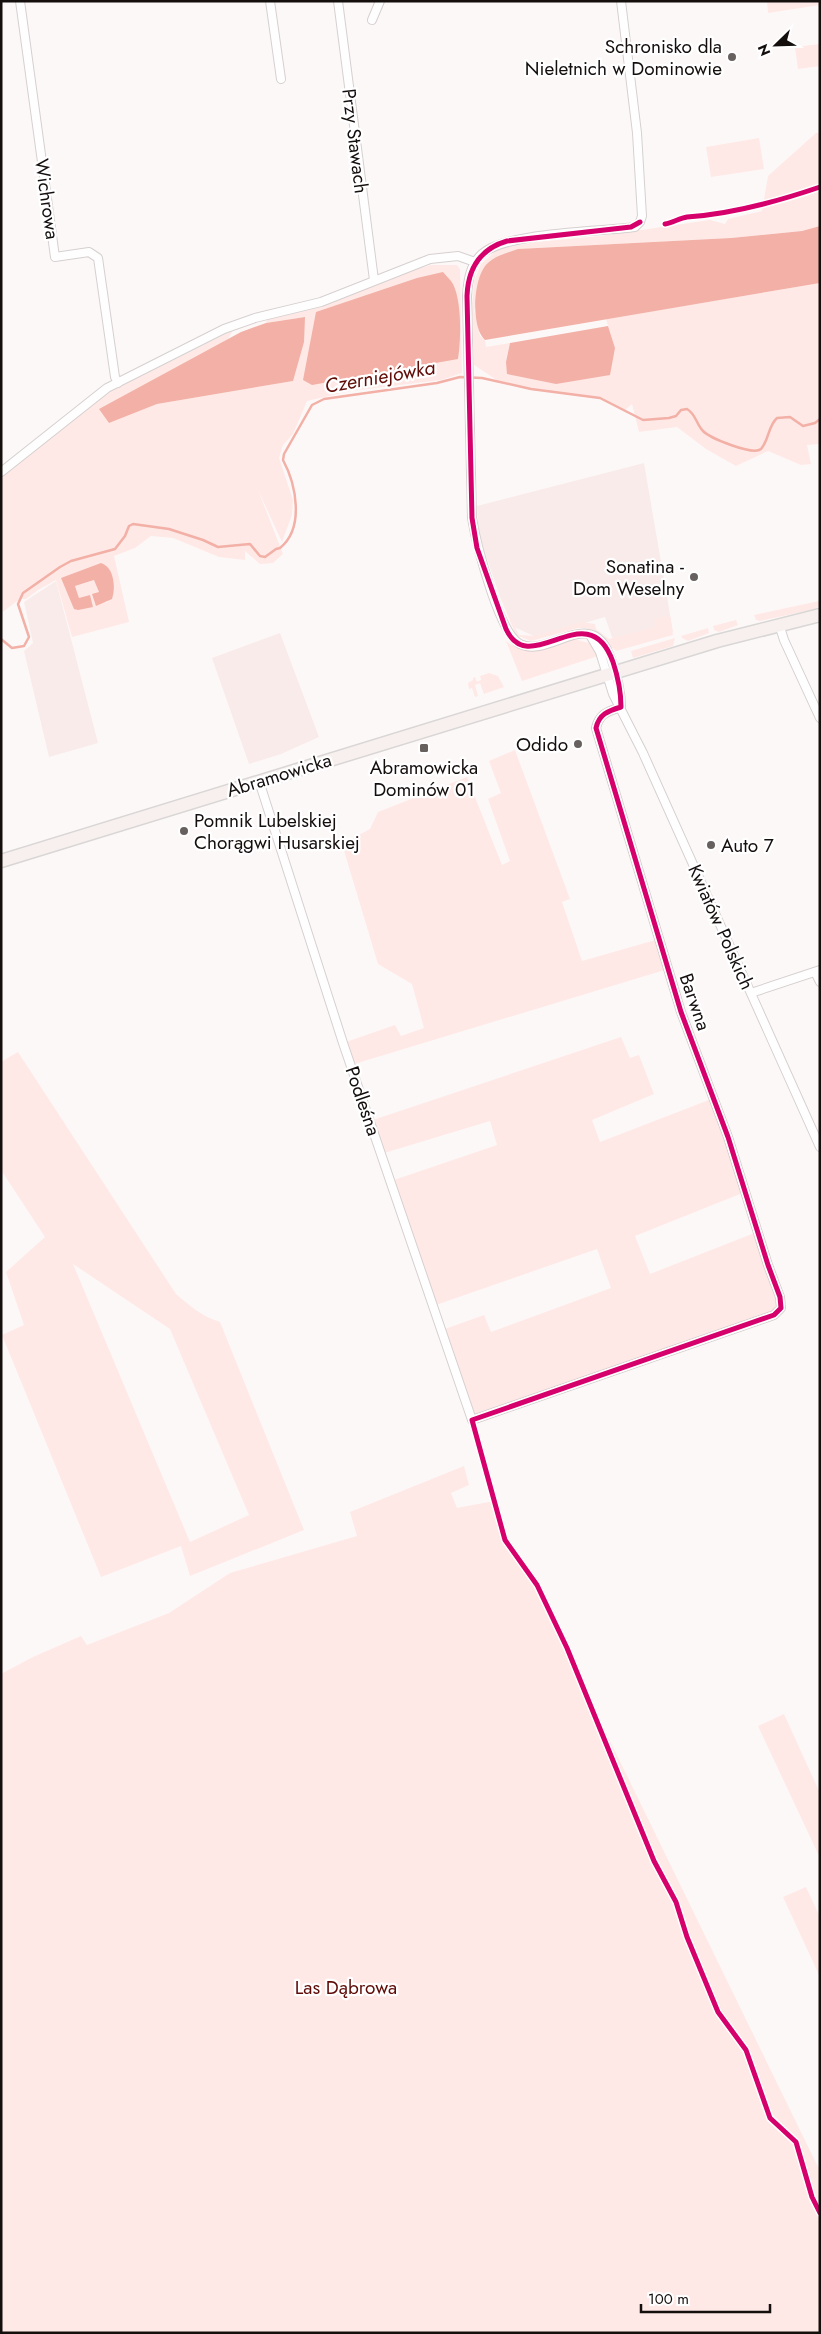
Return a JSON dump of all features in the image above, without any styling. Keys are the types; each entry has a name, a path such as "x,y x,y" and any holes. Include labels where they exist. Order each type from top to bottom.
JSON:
{"main road":[{"name":"Abramowicka","path":"1,861 730,637 820,615"}],"street":[{"name":"Wichrowa","path":"20,1 55,257 89,252 98,258 115,378 118,383"},
{"path":"270,1 281,79"},
{"name":"Przy Stawach","path":"338,1 374,280"},
{"path":"372,20 380,1"},
{"path":"1,472 96,396 224,329 255,318 320,302 436,258 458,256 475,262 489,248 506,241 637,226 642,216 637,133 621,1"},
{"name":"Kwiatów Polskich","path":"475,262 467,288 472,518 477,548 508,632 516,642 531,646 578,634 590,635 611,673 613,694 621,707 752,993 820,1147"},
{"path":"779,624 820,718"},
{"name":"Barwna","path":"472,1420 774,1315 781,1308 780,1296 768,1265 728,1137 681,1012 596,728 598,720 603,714 621,707"},
{"name":"Podleśna","path":"260,781 343,1043 472,1420"},
{"path":"752,993 817,971 820,982"}],"shaded area":[{"path":"820,226 820,283 485,340 477,324 475,301 484,268 489,262 503,254 518,249 731,238 802,231"},
{"path":"443,272 453,284 458,301 460,342 458,359 312,385 303,380 316,312 417,278"},
{"path":"305,317 304,342 293,381 157,404 109,423 99,409 241,332 266,323"},
{"path":"608,326 615,348 610,375 556,384 507,374 506,362 510,343"},
{"path":"644,463 673,632 615,646 605,617 536,637 514,627 500,597 483,547 478,525 477,506"},
{"path":"101,563 109,569 113,578 114,589 112,599 96,606 92,594 99,592 94,580 75,586 79,598 90,595 93,607 74,609 61,578"},
{"path":"56,581 98,743 49,757 24,651 33,643 24,602"},
{"path":"280,633 319,737 281,754 249,764 212,658"}],"green space":[{"path":"767,1 820,1 820,5 768,13"},
{"path":"820,44 820,66 798,69 795,47"},
{"path":"816,133 820,133 820,226 802,231 731,238 518,249 474,310 480,336 485,340 486,347 510,343 506,362 615,348 606,319 820,283 820,444 807,445 811,464 801,465 768,451 736,466 706,449 677,427 639,432 632,404 624,411 600,398 501,383 474,365 472,310 474,281 481,264 498,249 536,242 600,236 710,220 725,224 728,219 762,211 768,176"},
{"path":"759,138 764,169 711,177 706,147"},
{"path":"431,265 457,265 460,269 462,373 441,380 351,391 307,401 293,434 283,445 279,458 293,500 292,515 282,542 258,490 283,554 273,563 260,564 245,551 245,560 219,557 173,538 151,536 135,548 114,556 129,622 72,637 56,580 26,599 20,599 4,611 1,610 1,477 104,395 233,330 228,339 109,423 157,404 293,381 305,317 266,323 267,319 318,307 395,276","holes":["109,569 113,583 113,592 106,603 99,592 95,580 75,586 79,598 61,578"]},
{"path":"500,597 519,635 535,636 582,622 595,624 596,629 609,639 655,627 654,619 670,615 673,635 616,651 611,648 606,639 598,632 584,628 531,641 516,635"},
{"path":"819,601 819,606 815,609 760,621 756,620 754,615"},
{"path":"736,620 738,625 719,632 714,630 713,626"},
{"path":"708,628 709,633 688,641 681,636"},
{"path":"675,638 673,646 633,658 631,651"},
{"path":"574,639 589,643 598,656 522,681 506,641 523,649 539,650"},
{"path":"489,673 498,676 504,687 484,694 480,683 475,685 478,696 475,697 472,688 469,689 468,683 475,677 477,682 481,680 480,676"},
{"path":"515,750 570,899 562,902 582,961 659,939 668,969 351,1065 343,1043 395,1025 401,1036 424,1028 412,984 378,964 342,844 370,829 378,812 467,777 502,865 510,861 488,799 501,793 489,761"},
{"path":"621,1037 630,1058 639,1055 654,1094 592,1120 600,1142 714,1098 745,1192 635,1236 650,1274 757,1232 781,1308 774,1315 472,1420 442,1330 484,1315 491,1332 611,1288 597,1249 433,1306 391,1181 497,1145 490,1121 381,1154 370,1121"},
{"path":"18,1052 176,1294 202,1314 220,1322 304,1530 190,1576 181,1546 101,1577 2,1335 24,1325 6,1272 45,1237 1,1170 1,1062","holes":["73,1264 170,1329 249,1515 190,1542"]},
{"name":"Las Dąbrowa","path":"464,1466 469,1485 451,1493 457,1508 494,1501 502,1538 529,1575 820,2171 820,2333 1,2333 1,1674 33,1657 81,1636 87,1645 169,1613 230,1573 357,1536 350,1512"},
{"path":"784,1714 820,1793 820,1858 758,1726"},
{"path":"806,1887 820,1917 820,1977 783,1897"}],"waterway":[{"name":"Czerniejówka","path":"1,639 12,648 24,646 29,637 18,604 23,593 71,561 115,549 125,536 129,526 133,524 169,529 218,547 250,544 260,556 265,557 280,548 288,539 293,529 296,506 292,481 283,460 284,454 312,405 324,399 437,383 460,377 482,378 531,389 600,398 643,420 669,418 676,416 681,410 687,409 707,434 722,442 756,451 764,445 777,418 790,417 803,426 815,423 820,419"}],"cycle path":[{"path":"665,224 687,217 721,213 754,206 820,187"},
{"path":"640,222 631,227 507,241 489,249 473,268 467,296 472,518 477,548 506,629 516,642 529,646 544,644 574,635 589,635 602,643 613,662 619,684 621,707 602,716 596,728 681,1012 728,1137 768,1265 780,1297 781,1308 774,1315 472,1420 505,1540 537,1585 567,1648 654,1861 676,1902 687,1937 718,2012 746,2050 770,2118 796,2142 812,2197 820,2213"}],"place":[{"name":"Schronisko dla Nieletnich w Dominowie","path":"732,57"},
{"name":"Sonatina - Dom Weselny","path":"694,577"},
{"name":"Odido","path":"578,744"},
{"name":"Abramowicka Dominów 01","path":"424,748"},
{"name":"Pomnik Lubelskiej Chorągwi Husarskiej","path":"184,831"},
{"name":"Auto 7","path":"711,845"}]}
